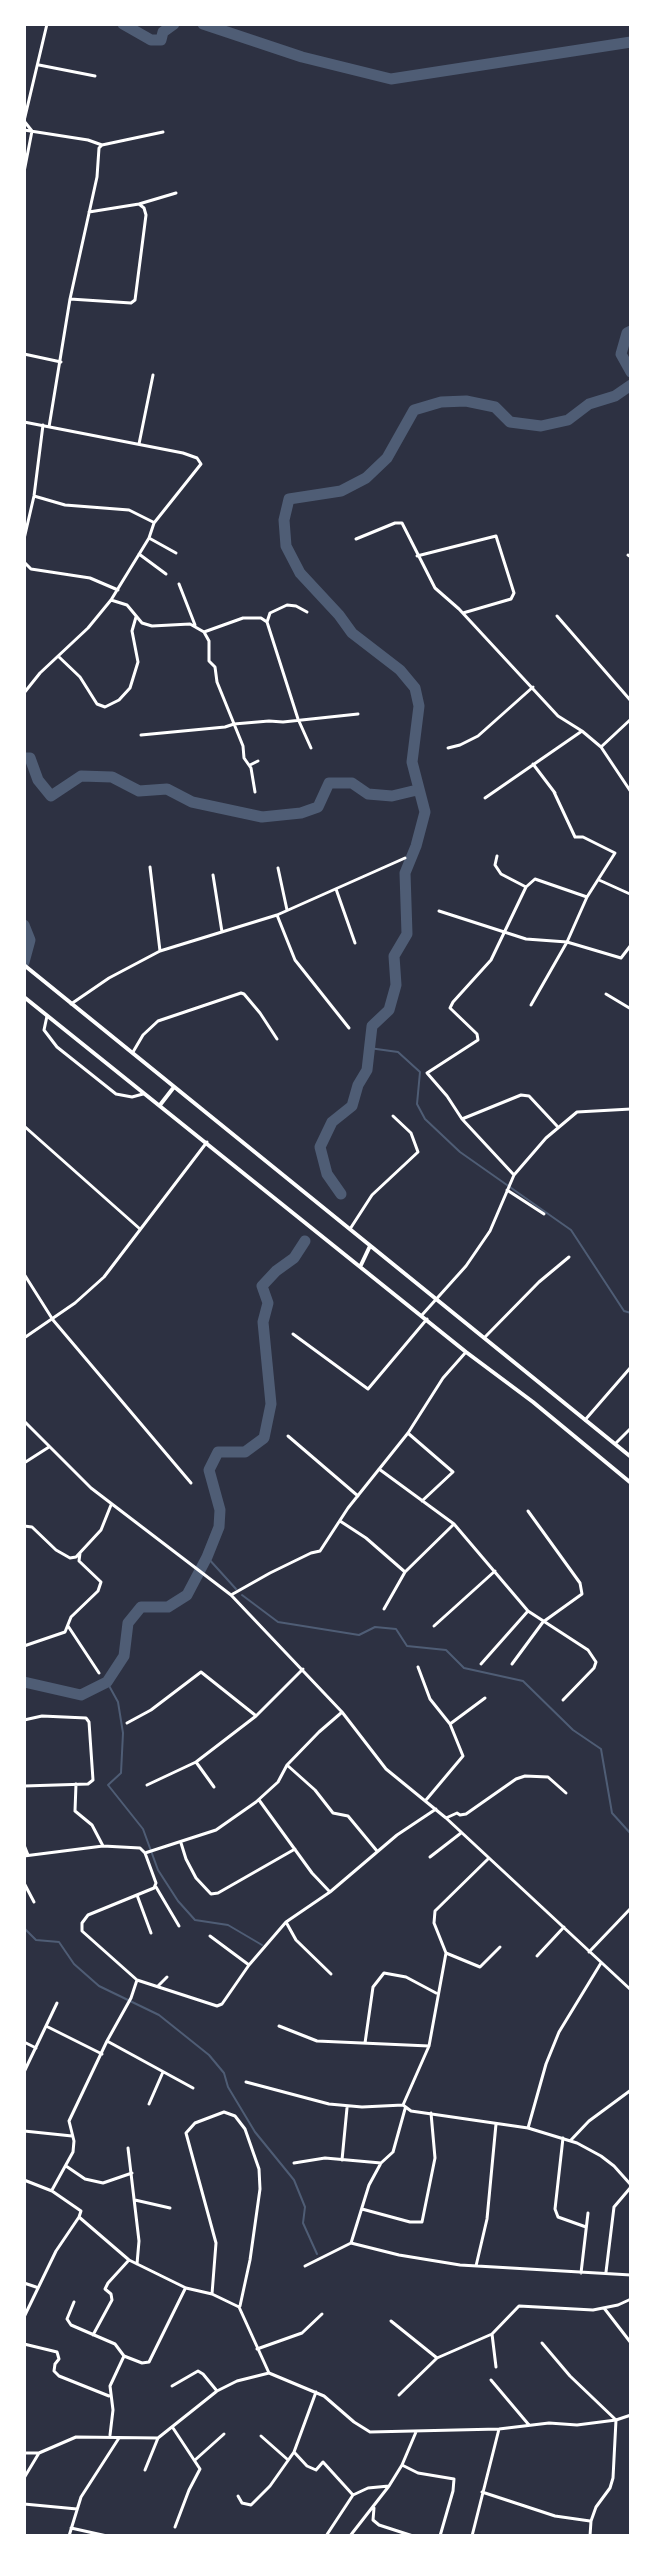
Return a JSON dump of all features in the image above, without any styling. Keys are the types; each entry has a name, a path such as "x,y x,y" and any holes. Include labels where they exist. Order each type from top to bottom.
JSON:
{"highway":[{"path":"24,965 631,1457"},
{"path":"24,997 631,1483"},
{"path":"160,1105 174,1087"},
{"path":"361,1266 370,1246"}],"street":[{"path":"24,172 32,131 24,121 47,24"},
{"path":"39,65 95,76"},
{"path":"24,130 102,145 163,132"},
{"path":"49,427 70,299 102,145"},
{"path":"89,212 139,204 176,193"},
{"path":"70,299 131,303 135,300 146,215 139,204"},
{"path":"24,354 61,362"},
{"path":"139,444 153,375"},
{"path":"24,422 139,444 197,458 201,464 154,523 149,538 111,600 24,693"},
{"path":"24,539 34,496 43,425"},
{"path":"34,496 65,505 129,510 154,523"},
{"path":"356,539 402,523 435,588 463,613 558,716 601,747 631,792"},
{"path":"417,556 496,536 500,540 514,593 511,599 463,613"},
{"path":"149,538 176,553"},
{"path":"139,554 166,574"},
{"path":"24,564 31,569 90,578 118,590"},
{"path":"179,584 195,625 209,641 209,661 215,667 217,682 243,746 244,758 250,765 255,792"},
{"path":"111,600 127,605 136,617 152,626 195,625"},
{"path":"307,612 287,605 270,613 267,622 298,719 311,748"},
{"path":"557,616 631,701"},
{"path":"58,656 80,677 97,704 105,707 119,700 130,688 138,662 132,631 136,617"},
{"path":"204,632 243,618 261,618 267,622"},
{"path":"448,748 478,736 533,687"},
{"path":"141,735 358,714"},
{"path":"601,747 631,719"},
{"path":"485,798 582,731"},
{"path":"250,765 258,761"},
{"path":"531,1005 567,942 587,897 615,853 583,837 575,837 554,792 533,764"},
{"path":"497,856 495,865 501,874 526,887"},
{"path":"71,1004 109,978 160,951 277,915 405,858"},
{"path":"150,867 160,951"},
{"path":"278,868 287,910"},
{"path":"213,875 222,932"},
{"path":"514,1175 462,1119 427,1073 478,1040 477,1034 450,1008 491,960 526,887 535,879 587,897"},
{"path":"599,880 631,893"},
{"path":"336,889 355,943"},
{"path":"439,911 526,939 567,942 621,958 631,945"},
{"path":"277,915 295,960 349,1028"},
{"path":"133,1052 143,1035 158,1021 241,993 260,1013 277,1039"},
{"path":"606,994 631,1009"},
{"path":"47,1016 44,1030 49,1038 116,1094 132,1097 145,1094"},
{"path":"462,1119 521,1095 529,1096 558,1127"},
{"path":"293,1334 368,1389 490,1231 514,1175 527,1157 577,1112 631,1109"},
{"path":"350,1229 372,1195 418,1152 411,1133 393,1116"},
{"path":"24,1126 140,1229"},
{"path":"24,1338 53,1320 104,1277 207,1142"},
{"path":"508,1188 544,1214"},
{"path":"485,1338 539,1282 569,1257"},
{"path":"24,1274 53,1320 191,1483"},
{"path":"231,1595 311,1553 317,1554 408,1433 443,1378 466,1352"},
{"path":"585,1420 631,1367"},
{"path":"24,1421 91,1488 231,1595 342,1712 386,1769 446,1818 631,1990"},
{"path":"615,1444 631,1428"},
{"path":"408,1433 453,1472 422,1501"},
{"path":"288,1436 358,1496"},
{"path":"24,1463 49,1447"},
{"path":"379,1469 454,1524 528,1611 588,1650 596,1662 594,1668 563,1700"},
{"path":"24,1526 32,1527 56,1550 70,1558 80,1553 101,1530 111,1503"},
{"path":"512,1664 543,1622 582,1594 582,1588 528,1511"},
{"path":"340,1521 366,1538 405,1572"},
{"path":"384,1609 405,1572 454,1524"},
{"path":"24,1646 65,1632 71,1617 98,1591 101,1582 79,1561 80,1553"},
{"path":"434,1626 495,1571"},
{"path":"481,1664 528,1611"},
{"path":"68,1626 99,1673"},
{"path":"418,1667 430,1699 450,1724 463,1756 426,1800"},
{"path":"147,1785 196,1762 255,1715 303,1669"},
{"path":"127,1723 151,1710 201,1672 255,1715"},
{"path":"450,1724 485,1698"},
{"path":"24,1845 26,1856 103,1846 140,1848 149,1852 216,1830 259,1800 278,1782 287,1765 342,1712"},
{"path":"24,1720 42,1716 86,1718 89,1722 93,1780 88,1784 24,1786"},
{"path":"196,1762 214,1787"},
{"path":"287,1765 315,1790 333,1813 348,1816 377,1851"},
{"path":"446,1818 457,1813 466,1814 525,1776 548,1777 566,1793"},
{"path":"76,1784 75,1811 92,1825 103,1846"},
{"path":"259,1800 312,1873 330,1892"},
{"path":"156,1883 154,1888 88,1915 82,1923 82,1931 137,1980 217,2006 222,2004 249,1965 286,1922 330,1892 377,1851 436,1809"},
{"path":"430,1857 461,1833"},
{"path":"181,1842 196,1878 211,1894 218,1893 295,1849"},
{"path":"149,1852 159,1895 179,1926"},
{"path":"351,2243 369,2185 381,2163 393,2152 404,2107 429,2046 446,1953 434,1923 435,1911 488,1859"},
{"path":"24,1883 34,1902"},
{"path":"137,1895 151,1933"},
{"path":"589,1952 631,1908"},
{"path":"286,1922 296,1940 331,1974"},
{"path":"537,1956 564,1927"},
{"path":"210,1936 249,1965"},
{"path":"446,1953 480,1967 500,1947"},
{"path":"528,2128 546,2064 559,2032 601,1963"},
{"path":"365,2043 373,1987 384,1973 406,1977 438,1993"},
{"path":"158,1986 167,1977"},
{"path":"52,2191 73,2152 69,2121 131,1998 137,1980"},
{"path":"24,2072 57,2003"},
{"path":"279,2026 317,2041 429,2046"},
{"path":"48,2027 102,2054"},
{"path":"107,2041 193,2088"},
{"path":"24,2042 36,2048"},
{"path":"149,2104 163,2072"},
{"path":"246,2082 347,2106 404,2107 528,2128 563,2138 608,2161 631,2186 614,2207 606,2272"},
{"path":"570,2141 589,2121 631,2090"},
{"path":"342,2160 347,2106"},
{"path":"212,2294 216,2243 186,2133 195,2123 224,2112 235,2116 245,2129 259,2169 260,2189 250,2260 239,2307 269,2373"},
{"path":"362,2209 410,2222 422,2222 435,2158 431,2113"},
{"path":"476,2266 487,2219 496,2123"},
{"path":"24,2131 72,2136"},
{"path":"563,2138 555,2209 558,2217 586,2227"},
{"path":"128,2148 139,2241 137,2264"},
{"path":"294,2163 325,2158 381,2163"},
{"path":"65,2165 85,2179 103,2183 132,2173"},
{"path":"24,2180 52,2191 81,2211 36,2287 24,2317"},
{"path":"135,2200 170,2208"},
{"path":"581,2273 588,2213"},
{"path":"79,2217 129,2260 186,2288 212,2294 239,2307"},
{"path":"305,2266 351,2243 408,2257 476,2266 631,2275"},
{"path":"93,2335 112,2300 105,2289 129,2260"},
{"path":"24,2283 36,2287"},
{"path":"74,2302 67,2319 71,2325 115,2344 124,2356 142,2363 149,2362 186,2288"},
{"path":"399,2395 437,2358 492,2334 522,2304 604,2308 631,2299"},
{"path":"604,2308 631,2343"},
{"path":"257,2349 302,2333 322,2314"},
{"path":"391,2321 437,2358"},
{"path":"492,2334 496,2367"},
{"path":"542,2343 570,2376 616,2420 613,2478 610,2488 596,2507 590,2536"},
{"path":"24,2344 57,2352 59,2359 54,2371 59,2376 109,2396"},
{"path":"110,2435 113,2410 110,2386 124,2356"},
{"path":"172,2386 198,2371 217,2391"},
{"path":"24,2453 39,2453 76,2437 110,2435 119,2438 158,2438 217,2391 237,2381 269,2373 324,2396 370,2432 499,2429 549,2423 577,2425 631,2415"},
{"path":"491,2380 529,2425"},
{"path":"238,2496 242,2503 251,2505 270,2486 294,2452 316,2392"},
{"path":"173,2428 200,2469 175,2527"},
{"path":"472,2536 499,2429"},
{"path":"350,2536 389,2486 402,2465 416,2430"},
{"path":"195,2460 224,2434"},
{"path":"261,2436 287,2459"},
{"path":"69,2536 77,2509 93,2477 119,2438"},
{"path":"145,2470 158,2438"},
{"path":"294,2452 307,2466 316,2470 323,2462 353,2495"},
{"path":"24,2478 39,2453"},
{"path":"402,2465 418,2473 454,2479 440,2536"},
{"path":"326,2536 353,2495 368,2488 389,2486"},
{"path":"482,2492 555,2516 591,2521"},
{"path":"24,2504 77,2509"},
{"path":"374,2508 373,2520 379,2525 413,2536"},
{"path":"71,2528 107,2536"}],"waterway":[{"path":"123,24 151,40 161,40 163,32 174,24"},
{"path":"203,24 302,57 391,79 631,42"},
{"path":"631,331 627,333 621,354 631,372"},
{"path":"341,1194 327,1174 320,1147 332,1122 352,1106 358,1085 367,1070 372,1026 389,1010 396,985 394,956 407,934 405,873 425,812 412,762 419,706 415,688 400,670 352,633 300,573 286,546 284,520 289,499 341,491 366,478 387,458 414,410 441,402 466,401 495,407 510,422 541,426 568,420 589,404 615,396 631,385"},
{"path":"24,758 30,758 38,780 51,796 81,776 112,777 139,791 167,789 192,802 262,817 301,813 318,807 329,783 352,783 368,794 392,796 417,790"},
{"path":"24,925 30,940 24,962"},
{"path":"369,1048 398,1052 420,1072 417,1104 425,1119 460,1152 571,1230 624,1311 631,1313"},
{"path":"24,1682 81,1695 107,1682 124,1656 128,1623 141,1607 168,1607 187,1595 219,1527 220,1510 209,1470 218,1452 245,1452 264,1438 271,1404 263,1322 268,1303 262,1286 294,1258 305,1241"},
{"path":"207,1557 236,1589"},
{"path":"242,1595 278,1622 359,1635 375,1627 396,1629 407,1646 446,1650 464,1668 523,1681 573,1730 601,1749 612,1813 631,1834"},
{"path":"107,1682 118,1702 123,1733 121,1773 108,1785 143,1829 158,1870 195,1920 228,1925 262,1945"},
{"path":"24,1928 36,1940 59,1942 74,1964 99,1986 159,2015 209,2055 224,2073 228,2087 255,2132 294,2180 305,2207 303,2223 317,2254"}]}
